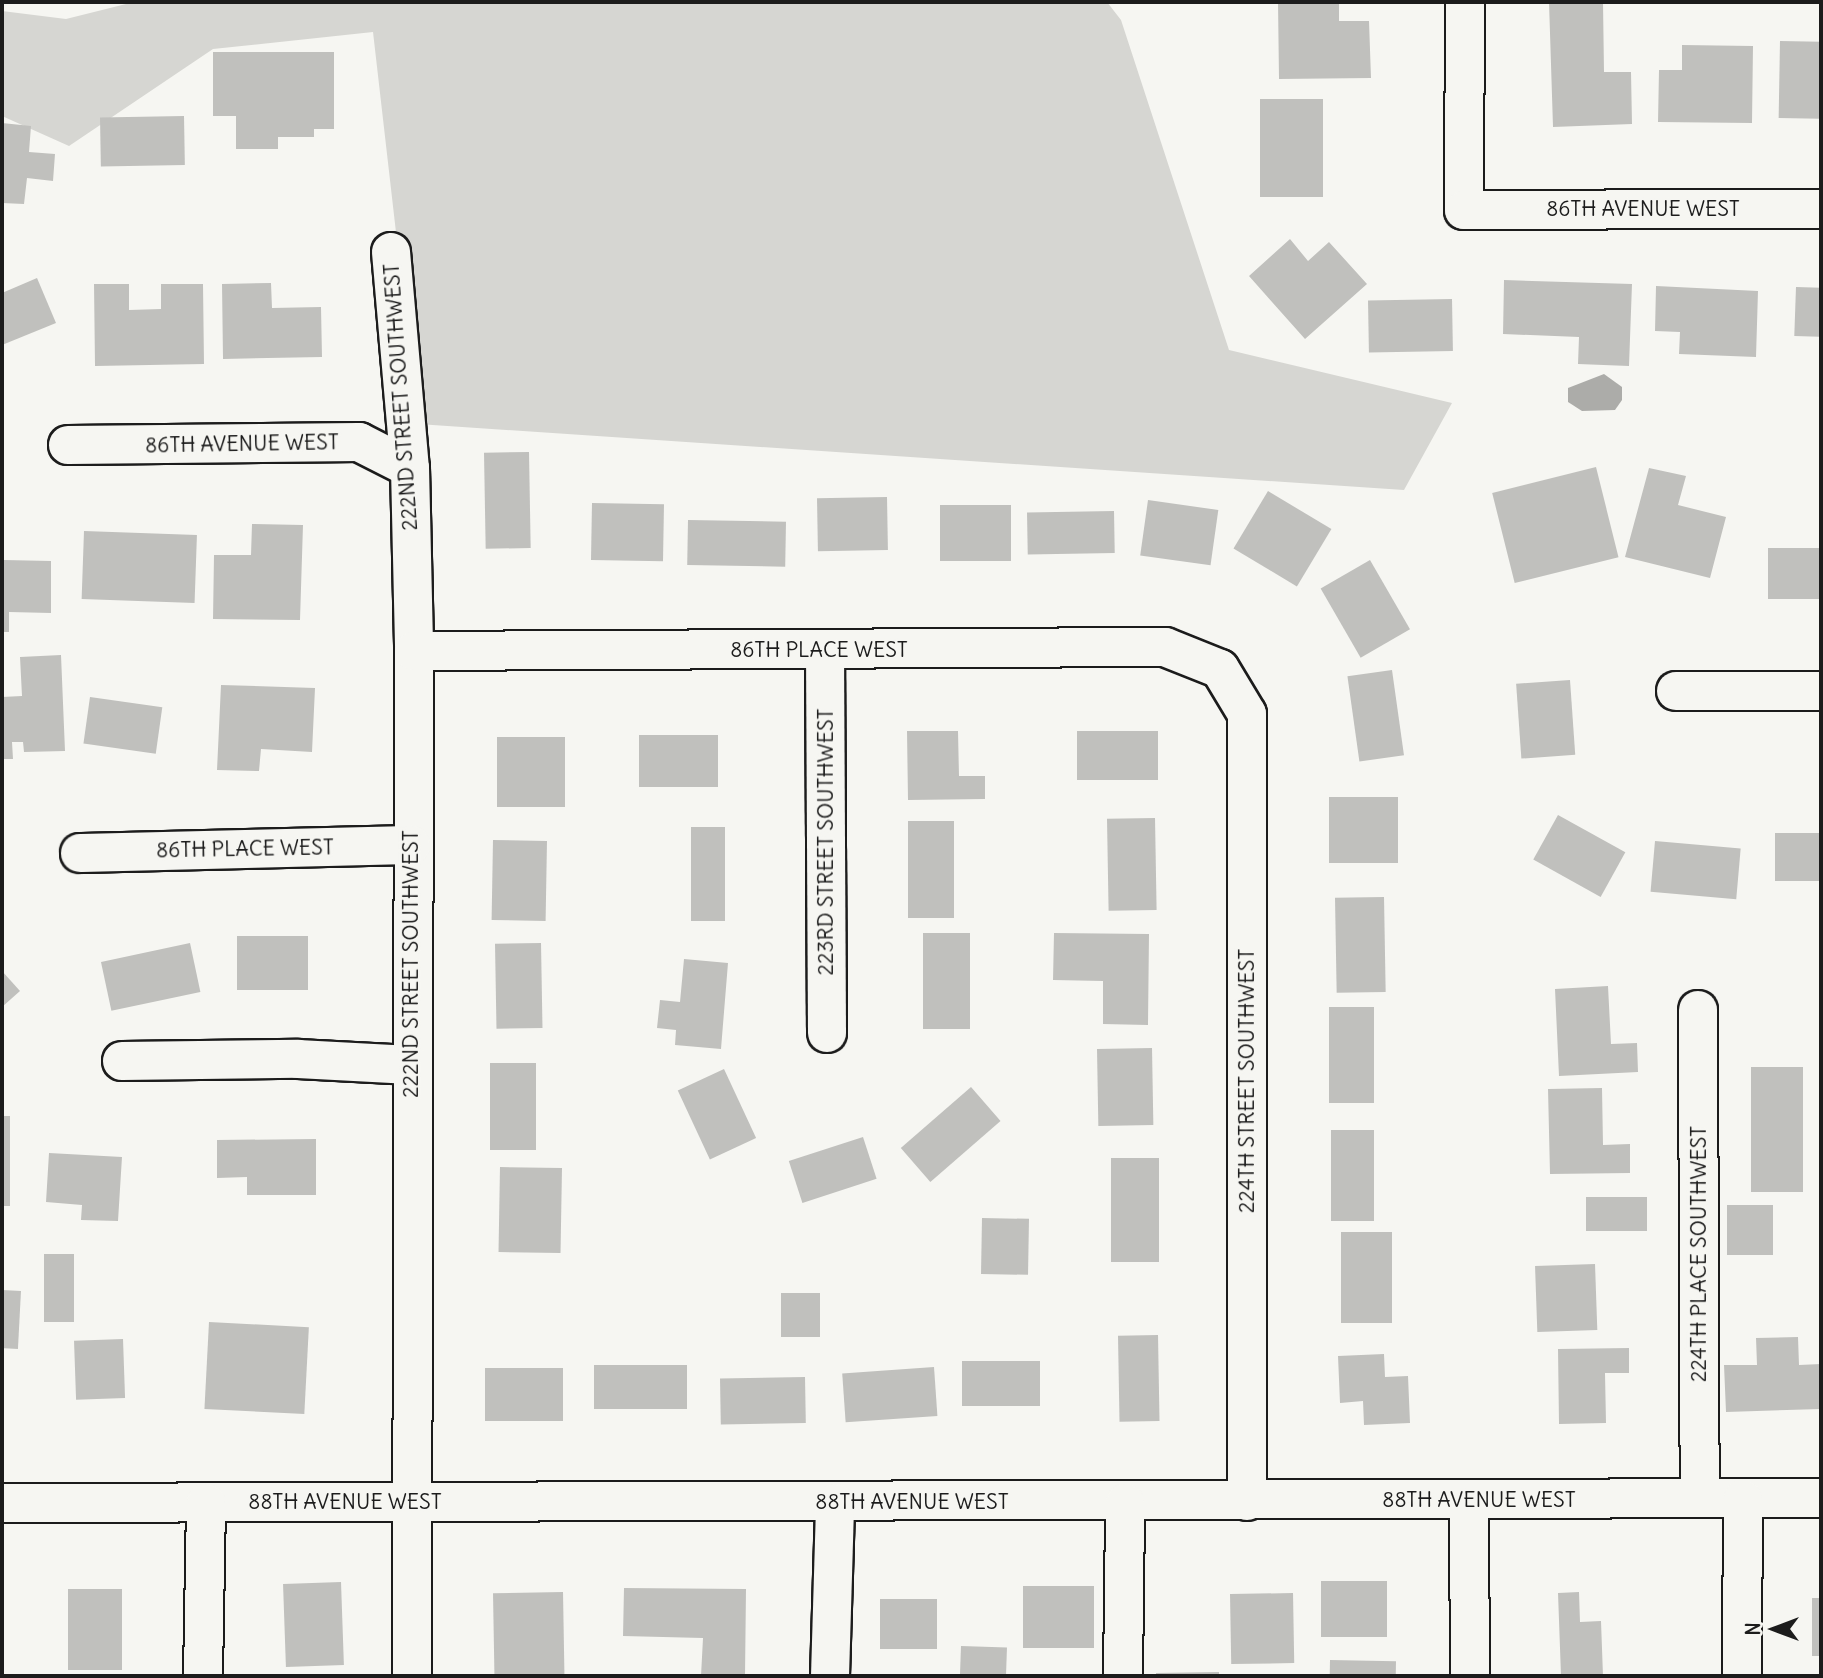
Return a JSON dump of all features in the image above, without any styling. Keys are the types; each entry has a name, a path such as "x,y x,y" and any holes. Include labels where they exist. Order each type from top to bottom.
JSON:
{"street":[{"name":"86TH AVENUE WEST","path":"1465,2 1464,210 1821,209"},
{"name":"222ND STREET SOUTHWEST","path":"391,252 410,468 414,651 411,845 412,1676"},
{"name":"86TH AVENUE WEST","path":"68,445 359,442 410,468"},
{"name":"86TH PLACE WEST","path":"414,651 1165,647 1220,668"},
{"name":"223RD STREET SOUTHWEST","path":"825,650 827,1033"},
{"name":"224TH STREET SOUTHWEST","path":"1220,668 1247,714 1247,1501"},
{"path":"1676,691 1821,691"},
{"name":"86TH PLACE WEST","path":"79,853 411,845"},
{"name":"224TH PLACE SOUTHWEST","path":"1698,1010 1700,1497"},
{"path":"122,1061 298,1059 411,1065"},
{"name":"88TH AVENUE WEST","path":"2,1503 1125,1503 1821,1498"},
{"path":"1742,1676 1743,1499"},
{"path":"1469,1501 1470,1676"},
{"path":"204,1676 206,1503"},
{"path":"830,1676 835,1503"},
{"path":"1123,1676 1125,1503"}],"shaded area":[{"path":"134,2 1107,2 1121,20 1229,350 1452,403 1404,490 418,424 373,32 213,49 69,146 2,116 2,11 66,19"},
{"path":"1604,374 1622,387 1622,400 1615,410 1582,411 1568,402 1568,388"}],"building":[{"path":"1278,2 1339,2 1339,21 1369,21 1371,78 1279,79"},
{"path":"1549,2 1603,2 1604,72 1631,72 1632,124 1553,127"},
{"path":"1780,41 1821,42 1820,119 1779,118"},
{"path":"1682,45 1753,46 1752,123 1658,122 1659,70 1682,70"},
{"path":"213,52 334,52 334,129 314,129 314,137 278,137 278,149 236,149 236,116 213,116"},
{"path":"1260,99 1323,99 1323,197 1260,197"},
{"path":"184,116 185,165 101,166 100,117"},
{"path":"2,123 31,126 29,152 55,154 53,181 27,178 24,204 2,203"},
{"path":"1290,239 1308,261 1329,242 1367,284 1305,339 1249,276"},
{"path":"37,278 56,323 2,345 2,293"},
{"path":"1504,280 1632,284 1629,366 1578,364 1579,337 1503,334"},
{"path":"271,283 272,308 321,307 322,357 223,359 222,284"},
{"path":"94,284 129,284 129,310 161,309 161,284 203,284 204,364 95,366"},
{"path":"1656,286 1758,291 1756,357 1679,354 1680,332 1655,331"},
{"path":"1796,287 1821,288 1819,337 1794,336"},
{"path":"1452,299 1453,351 1369,352 1368,300"},
{"path":"529,452 531,548 486,549 484,453"},
{"path":"1596,467 1618,557 1515,583 1492,493"},
{"path":"1649,468 1686,476 1678,505 1726,517 1710,578 1625,557"},
{"path":"1268,491 1331,529 1297,587 1233,548"},
{"path":"887,497 888,550 818,551 817,498"},
{"path":"1148,500 1218,510 1211,565 1140,555"},
{"path":"592,503 664,504 663,561 591,560"},
{"path":"940,505 1011,505 1011,561 940,561"},
{"path":"1114,511 1115,553 1028,555 1027,513"},
{"path":"688,520 786,522 785,567 687,565"},
{"path":"252,524 303,525 300,620 213,619 214,555 251,555"},
{"path":"2,526 4,560 51,561 51,613 9,612 9,632 2,632"},
{"path":"84,531 197,535 195,603 82,599"},
{"path":"1768,548 1821,548 1821,599 1768,599"},
{"path":"1370,560 1410,629 1361,658 1321,588"},
{"path":"61,655 65,751 24,752 23,742 12,742 13,759 2,759 2,697 22,696 20,657"},
{"path":"1392,670 1404,755 1359,761 1347,676"},
{"path":"1570,680 1575,755 1521,759 1516,684"},
{"path":"221,685 315,688 312,752 261,749 259,771 217,770"},
{"path":"90,697 162,707 156,754 83,744"},
{"path":"907,731 958,731 959,776 985,776 985,799 908,800"},
{"path":"1077,731 1158,731 1158,780 1077,780"},
{"path":"639,735 718,735 718,787 639,787"},
{"path":"497,737 565,737 565,807 497,807"},
{"path":"1329,797 1398,797 1398,863 1329,863"},
{"path":"1558,815 1625,852 1601,897 1533,860"},
{"path":"1155,818 1157,910 1109,911 1107,819"},
{"path":"908,821 954,821 954,918 908,918"},
{"path":"691,827 725,827 725,921 691,921"},
{"path":"1775,833 1821,833 1821,881 1775,881"},
{"path":"493,840 547,841 546,921 492,920"},
{"path":"1655,841 1741,848 1736,899 1651,892"},
{"path":"1384,897 1386,992 1337,993 1335,898"},
{"path":"923,933 970,933 970,1029 923,1029"},
{"path":"1054,933 1149,934 1148,1025 1103,1024 1103,981 1053,980"},
{"path":"237,936 308,936 308,990 237,990"},
{"path":"190,943 200,992 111,1011 101,962"},
{"path":"541,943 542,1028 496,1029 495,944"},
{"path":"684,959 728,963 721,1049 675,1045 676,1030 657,1028 660,1000 680,1002"},
{"path":"2,971 20,991 2,1007"},
{"path":"1608,986 1611,1044 1637,1043 1638,1072 1559,1076 1555,989"},
{"path":"1329,1007 1374,1007 1374,1103 1329,1103"},
{"path":"1152,1048 1153,1125 1098,1126 1097,1049"},
{"path":"490,1063 536,1063 536,1150 490,1150"},
{"path":"1751,1067 1803,1067 1803,1192 1751,1192"},
{"path":"724,1069 756,1138 710,1159 678,1091"},
{"path":"971,1087 1001,1121 930,1182 901,1148"},
{"path":"1602,1088 1603,1145 1630,1144 1630,1173 1550,1174 1548,1089"},
{"path":"2,1116 10,1116 10,1206 2,1206"},
{"path":"1331,1130 1374,1130 1374,1221 1331,1221"},
{"path":"863,1137 877,1179 802,1203 789,1161"},
{"path":"316,1139 316,1195 247,1195 247,1177 217,1178 217,1140"},
{"path":"49,1153 122,1157 118,1221 81,1220 82,1205 46,1202"},
{"path":"1111,1158 1159,1158 1159,1262 1111,1262"},
{"path":"500,1167 562,1168 561,1253 499,1252"},
{"path":"1586,1197 1647,1197 1647,1231 1586,1231"},
{"path":"1727,1205 1773,1205 1773,1255 1727,1255"},
{"path":"982,1218 1029,1219 1028,1275 981,1274"},
{"path":"1341,1232 1392,1232 1392,1323 1341,1323"},
{"path":"44,1254 74,1254 74,1322 44,1322"},
{"path":"1595,1264 1597,1330 1537,1332 1535,1266"},
{"path":"2,1290 21,1291 18,1349 2,1348"},
{"path":"781,1293 820,1293 820,1337 781,1337"},
{"path":"209,1322 309,1327 304,1414 204,1409"},
{"path":"1158,1335 1160,1421 1120,1422 1118,1336"},
{"path":"1798,1337 1799,1365 1821,1364 1821,1409 1726,1412 1724,1365 1757,1365 1756,1338"},
{"path":"123,1339 125,1398 76,1400 74,1341"},
{"path":"1629,1348 1629,1373 1605,1373 1606,1423 1559,1424 1558,1349"},
{"path":"1384,1354 1385,1377 1408,1376 1410,1423 1364,1425 1363,1401 1340,1403 1338,1356"},
{"path":"962,1361 1040,1361 1040,1406 962,1406"},
{"path":"594,1365 687,1365 687,1409 594,1409"},
{"path":"934,1367 937,1416 846,1422 842,1373"},
{"path":"485,1368 563,1368 563,1421 485,1421"},
{"path":"805,1377 806,1423 721,1424 720,1378"},
{"path":"1321,1581 1387,1581 1387,1637 1321,1637"},
{"path":"341,1582 344,1665 286,1667 283,1584"},
{"path":"1023,1586 1094,1586 1094,1648 1023,1648"},
{"path":"624,1588 746,1589 745,1676 701,1676 703,1638 623,1636"},
{"path":"68,1589 122,1589 122,1670 68,1670"},
{"path":"563,1592 564,1676 494,1676 493,1593"},
{"path":"1579,1592 1580,1622 1601,1621 1603,1676 1561,1676 1558,1593"},
{"path":"1293,1593 1294,1663 1231,1664 1230,1594"},
{"path":"1812,1598 1821,1598 1821,1656 1812,1656"},
{"path":"880,1599 937,1599 937,1649 880,1649"},
{"path":"961,1646 1007,1648 1006,1676 960,1676"},
{"path":"1330,1660 1396,1661 1396,1676 1330,1676"},
{"path":"1219,1672 1219,1676 1156,1676 1156,1673"}]}
